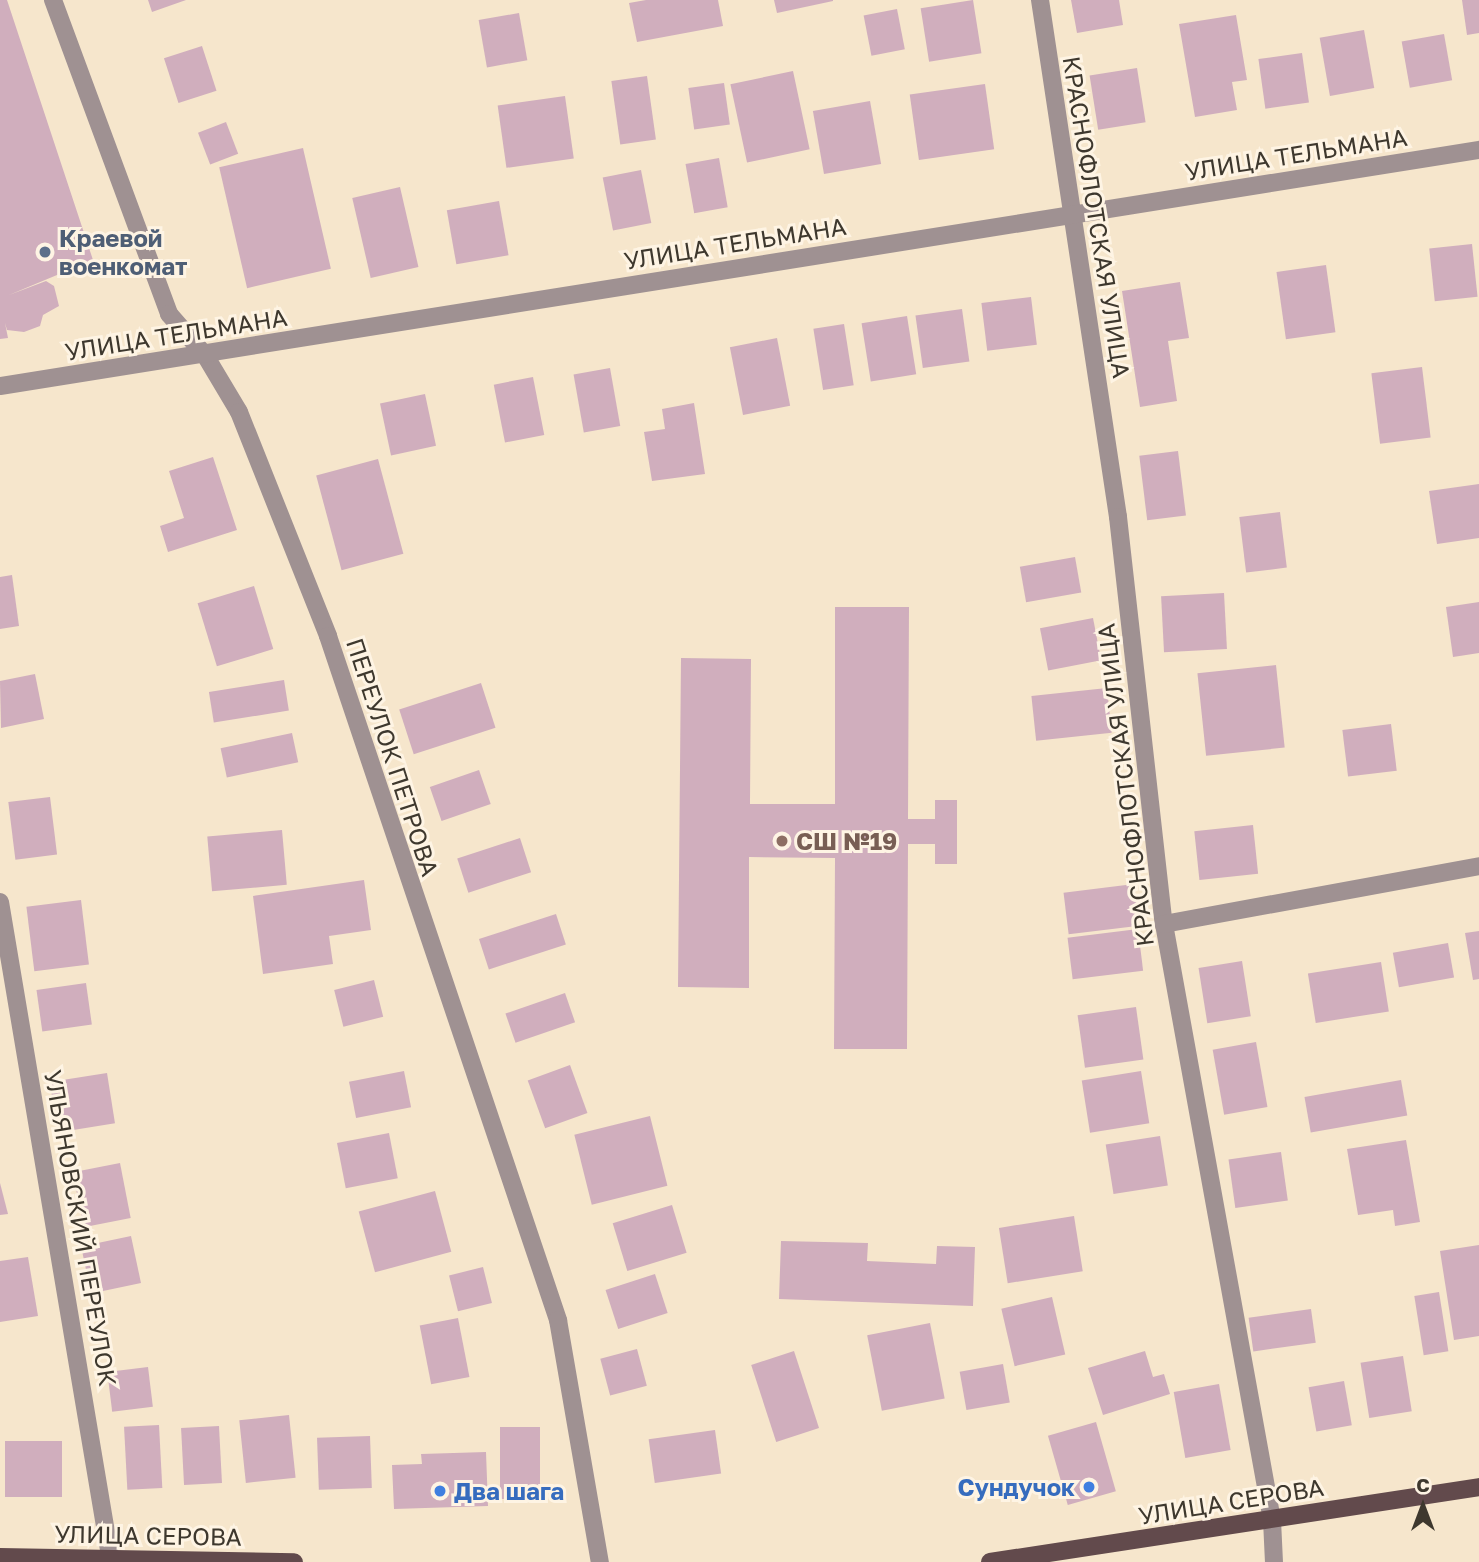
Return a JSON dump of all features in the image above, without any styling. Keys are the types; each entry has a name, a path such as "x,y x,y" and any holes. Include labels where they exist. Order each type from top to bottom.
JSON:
{"main road":[{"name":"УЛИЦА СЕРОВА","path":"990,1562 1479,1487"},
{"name":"УЛИЦА СЕРОВА","path":"0,1557 294,1562"}],"street":[{"name":"ПЕРЕУЛОК ПЕТРОВА","path":"52,0 169,314 205,355 239,412 328,636 558,1320 600,1562"},
{"name":"КРАСНОФЛОТСКАЯ УЛИЦА","path":"1040,0 1118,517 1164,924 1272,1520 1274,1562"},
{"name":"УЛИЦА ТЕЛЬМАНА","path":"0,386 1479,150"},
{"path":"1164,924 1479,866"},
{"name":"УЛЬЯНОВСКИЙ ПЕРЕУЛОК","path":"0,902 112,1560"}],"building":[{"path":"0,0 7,0 93,260 9,295 46,281 54,286 59,306 43,315 40,326 24,332 7,330 5,323 8,338 0,339"},
{"path":"148,0 186,0 152,12"},
{"path":"646,0 718,0 723,26 637,42 629,3"},
{"path":"774,0 833,0 833,1 777,13"},
{"path":"973,0 981,53 929,62 921,8"},
{"path":"1071,0 1119,0 1123,25 1077,33"},
{"path":"1462,0 1479,0 1479,33 1467,35"},
{"path":"897,9 905,49 871,56 864,15"},
{"path":"519,13 527,60 487,67 479,20"},
{"path":"1236,15 1247,80 1232,82 1237,110 1195,117 1179,24"},
{"path":"1364,30 1374,88 1330,96 1320,38"},
{"path":"1444,34 1452,80 1410,88 1402,41"},
{"path":"202,46 217,91 178,103 164,58"},
{"path":"1302,53 1309,103 1265,109 1258,59"},
{"path":"1137,68 1146,122 1098,130 1090,76"},
{"path":"793,71 810,149 747,163 730,84"},
{"path":"647,76 656,139 620,144 611,81"},
{"path":"724,83 730,125 694,130 688,88"},
{"path":"985,84 994,149 919,160 910,95"},
{"path":"565,96 574,158 506,168 498,105"},
{"path":"870,101 881,164 824,174 813,111"},
{"path":"226,122 238,154 210,164 198,133"},
{"path":"303,148 331,269 247,288 219,167"},
{"path":"719,158 728,207 694,213 686,164"},
{"path":"641,170 651,223 613,230 603,177"},
{"path":"400,187 418,267 371,278 352,198"},
{"path":"499,201 509,255 456,264 447,210"},
{"path":"1472,244 1478,297 1435,301 1429,248"},
{"path":"1326,265 1335,332 1286,339 1276,272"},
{"path":"1180,282 1189,338 1168,341 1177,401 1140,407 1122,291"},
{"path":"1031,297 1037,345 987,351 981,303"},
{"path":"962,309 969,361 923,368 915,316"},
{"path":"907,316 916,374 871,381 862,323"},
{"path":"844,324 854,385 823,390 813,329"},
{"path":"777,338 790,406 743,415 730,347"},
{"path":"1422,367 1431,437 1380,444 1371,373"},
{"path":"610,368 620,426 584,433 574,374"},
{"path":"533,377 544,435 505,443 494,385"},
{"path":"425,394 436,446 391,455 380,404"},
{"path":"694,403 705,474 652,481 644,432 665,429 662,409"},
{"path":"1178,451 1186,516 1147,520 1139,456"},
{"path":"213,457 237,530 168,552 160,526 184,518 169,471"},
{"path":"378,459 403,554 342,570 316,476"},
{"path":"1479,484 1479,538 1437,544 1429,491"},
{"path":"1280,512 1287,568 1246,573 1239,517"},
{"path":"1075,557 1081,592 1026,602 1020,567"},
{"path":"12,575 19,626 0,629 0,577"},
{"path":"254,586 273,649 217,666 198,603"},
{"path":"1224,593 1227,649 1164,652 1161,596"},
{"path":"1479,602 1479,653 1453,657 1446,607"},
{"path":"835,607 909,607 908,819 935,819 935,800 957,800 957,864 935,864 935,844 908,844 907,1049 834,1049 835,858 749,857 749,988 678,987 681,658 751,659 750,804 835,804"},
{"path":"1093,618 1101,660 1048,671 1040,628"},
{"path":"1276,665 1285,748 1206,756 1197,673"},
{"path":"35,674 44,719 1,728 0,681"},
{"path":"284,680 289,711 214,723 209,692"},
{"path":"481,683 496,728 414,754 399,710"},
{"path":"1107,688 1112,733 1036,741 1031,696"},
{"path":"1391,724 1397,771 1348,777 1342,730"},
{"path":"292,733 298,762 227,778 221,748"},
{"path":"479,770 491,804 442,821 430,787"},
{"path":"50,797 57,855 15,860 8,802"},
{"path":"1253,825 1258,874 1199,880 1194,831"},
{"path":"282,830 287,885 212,891 207,837"},
{"path":"520,838 531,872 468,893 457,858"},
{"path":"364,880 371,930 329,936 333,964 263,974 253,896"},
{"path":"1134,884 1139,926 1069,934 1064,893"},
{"path":"81,900 89,965 34,971 26,907"},
{"path":"556,914 566,944 489,969 479,939"},
{"path":"1138,929 1143,971 1073,979 1068,938"},
{"path":"1479,931 1479,979 1473,980 1465,933"},
{"path":"1448,943 1454,977 1399,987 1393,953"},
{"path":"1242,961 1251,1016 1207,1023 1199,968"},
{"path":"1381,962 1389,1011 1316,1023 1308,974"},
{"path":"374,980 383,1017 343,1027 334,990"},
{"path":"86,983 92,1025 42,1032 36,990"},
{"path":"565,993 575,1022 516,1043 505,1014"},
{"path":"1136,1007 1143,1059 1085,1068 1078,1015"},
{"path":"1256,1042 1267,1107 1224,1115 1213,1050"},
{"path":"570,1065 587,1113 545,1128 528,1080"},
{"path":"404,1071 411,1107 356,1118 349,1082"},
{"path":"1141,1071 1149,1123 1090,1133 1082,1080"},
{"path":"107,1073 115,1123 58,1132 50,1082"},
{"path":"1401,1080 1407,1115 1311,1132 1304,1097"},
{"path":"650,1116 667,1186 592,1205 574,1135"},
{"path":"389,1133 398,1178 346,1188 337,1143"},
{"path":"1160,1136 1168,1185 1113,1194 1106,1145"},
{"path":"1406,1140 1420,1222 1395,1226 1393,1210 1358,1215 1347,1149"},
{"path":"1281,1152 1288,1201 1235,1208 1229,1159"},
{"path":"120,1163 131,1218 84,1227 73,1172"},
{"path":"0,1183 8,1214 0,1215"},
{"path":"435,1191 451,1252 375,1272 359,1211"},
{"path":"672,1205 687,1253 627,1271 613,1223"},
{"path":"1074,1216 1083,1271 1008,1283 999,1228"},
{"path":"131,1236 141,1283 91,1294 81,1247"},
{"path":"781,1241 868,1243 867,1261 936,1264 937,1246 975,1247 973,1306 779,1299"},
{"path":"1479,1245 1479,1336 1454,1340 1440,1251"},
{"path":"28,1257 38,1316 0,1322 0,1261"},
{"path":"483,1267 492,1303 458,1311 449,1275"},
{"path":"655,1274 668,1313 618,1329 606,1290"},
{"path":"1439,1292 1448,1351 1424,1355 1414,1296"},
{"path":"1052,1297 1065,1354 1015,1366 1001,1309"},
{"path":"1311,1309 1316,1343 1253,1351 1249,1318"},
{"path":"458,1318 469,1377 431,1384 420,1325"},
{"path":"930,1323 945,1399 882,1411 867,1335"},
{"path":"637,1349 647,1386 610,1396 600,1359"},
{"path":"794,1351 819,1428 776,1442 751,1365"},
{"path":"1145,1351 1153,1377 1164,1374 1170,1394 1103,1415 1088,1368"},
{"path":"1403,1356 1412,1411 1369,1418 1361,1363"},
{"path":"1003,1364 1010,1402 966,1410 960,1372"},
{"path":"148,1367 153,1407 112,1412 107,1372"},
{"path":"1344,1381 1352,1425 1316,1432 1309,1387"},
{"path":"1219,1384 1231,1450 1185,1458 1174,1392"},
{"path":"289,1415 296,1478 246,1483 239,1420"},
{"path":"1096,1422 1116,1491 1068,1505 1048,1436"},
{"path":"159,1425 162,1488 127,1490 124,1427"},
{"path":"219,1426 222,1483 184,1485 181,1428"},
{"path":"500,1427 540,1427 540,1499 500,1499"},
{"path":"715,1430 721,1474 655,1483 649,1439"},
{"path":"370,1436 372,1488 319,1490 317,1438"},
{"path":"5,1441 62,1441 62,1497 5,1497"},
{"path":"486,1452 488,1506 394,1509 392,1465 422,1464 421,1454"}],"place":[{"name":"Краевой военкомат","path":"45,252"},
{"name":"СШ №19","path":"782,841"},
{"name":"Сундучок","path":"1089,1487"},
{"name":"Два шага","path":"440,1491"}]}
